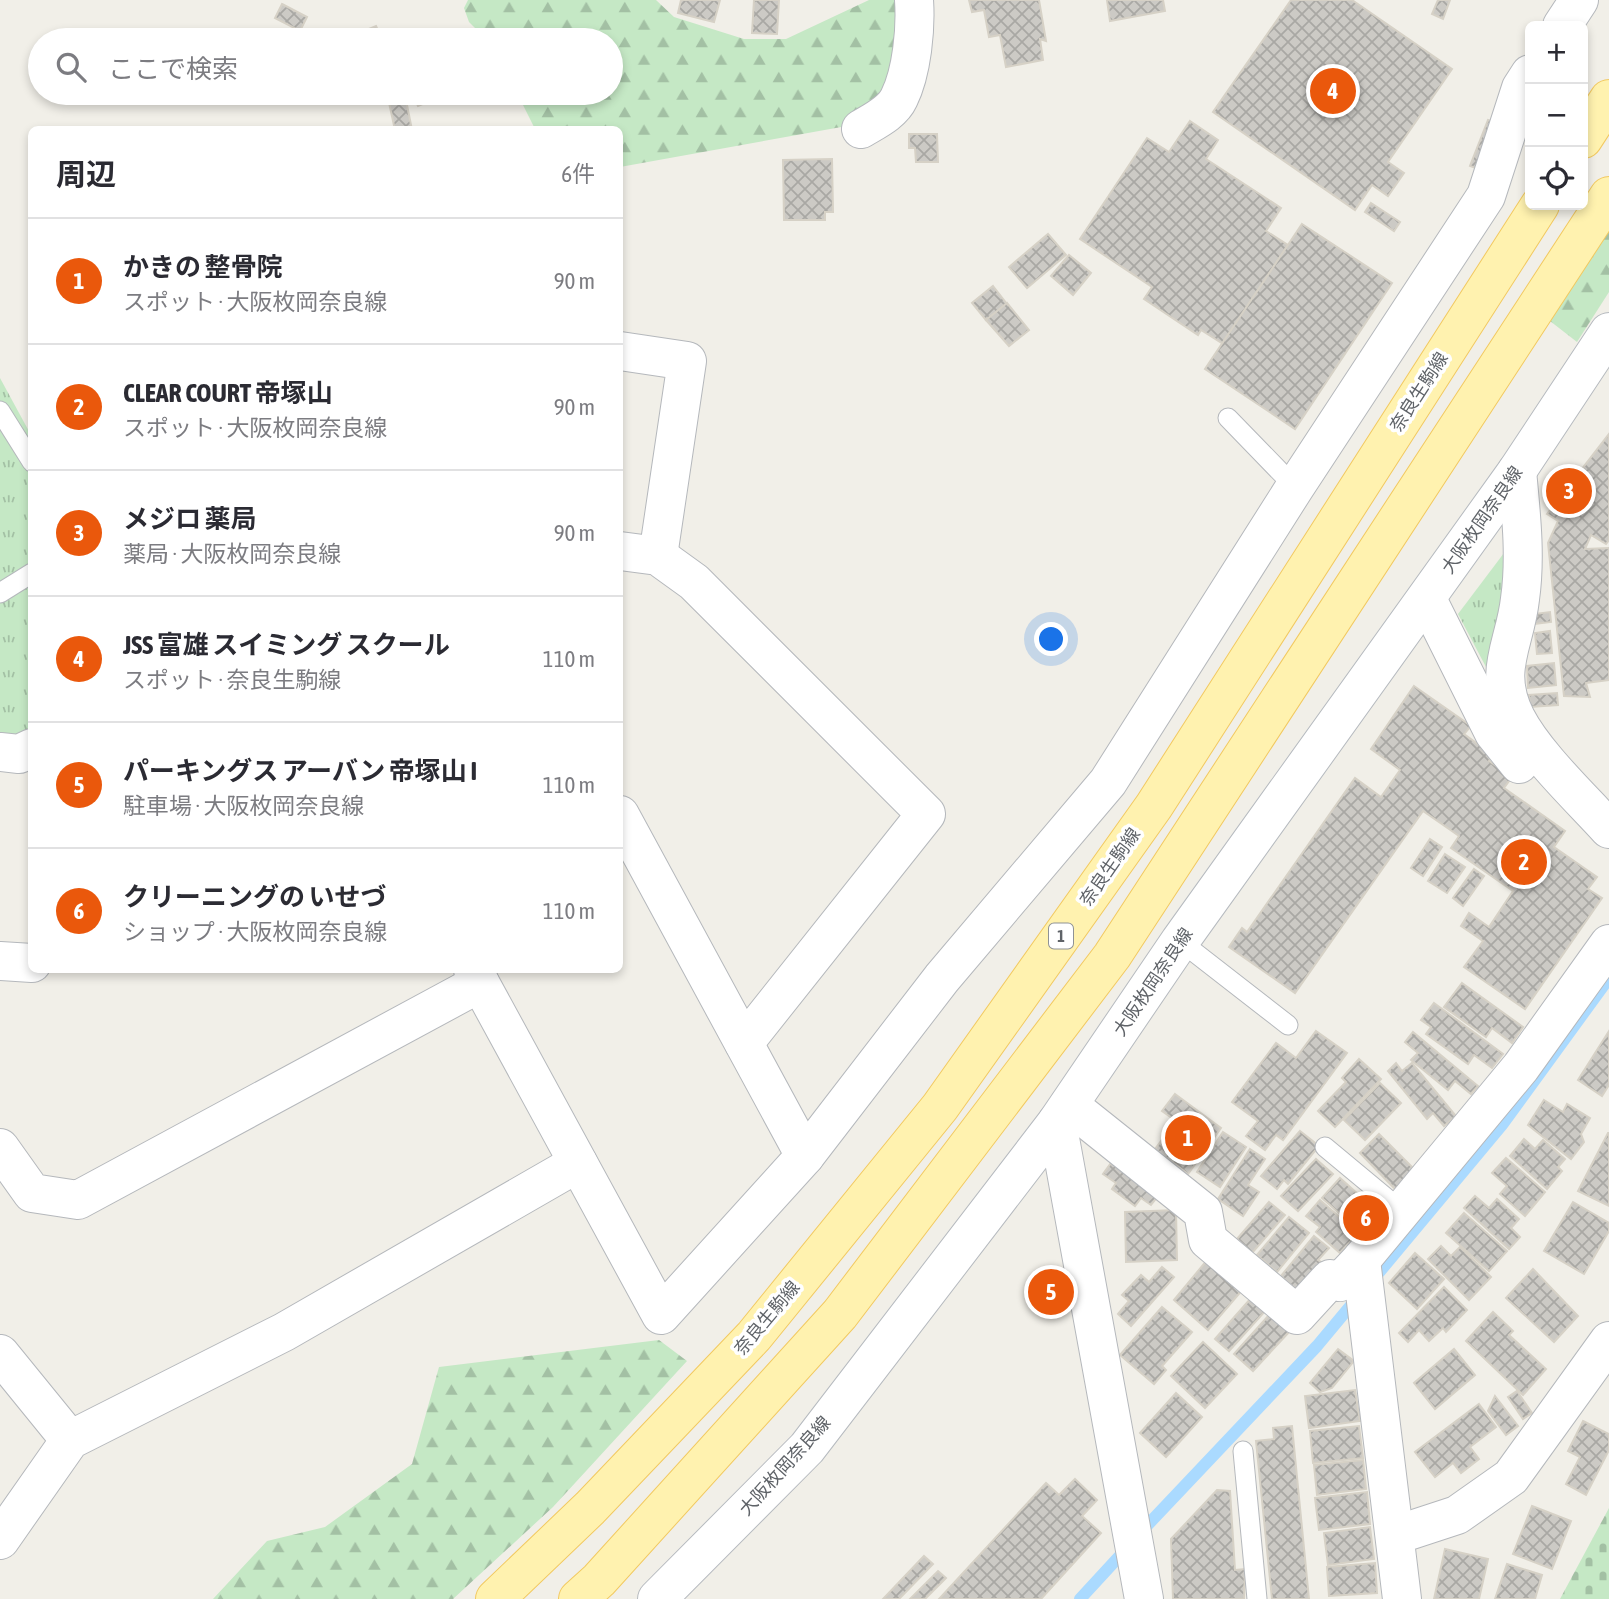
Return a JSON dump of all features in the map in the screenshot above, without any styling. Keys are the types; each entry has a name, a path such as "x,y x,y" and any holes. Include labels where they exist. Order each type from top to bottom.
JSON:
{"main road":[{"path":"1588,131 1609,99"},
{"path":"578,1599 599,1580 840,1314 1112,956 1609,196"},
{"name":"奈良生駒線","path":"495,1599 590,1508 754,1335 940,1107 1154,806 1537,210"}],"street":[{"path":"861,129 883,116 899,99 908,64 914,0"},
{"path":"1565,21 1579,0"},
{"path":"0,1148 32,1193 78,1200 476,976 661,1315 806,1156 942,978 1108,782 1295,487 1486,196 1525,82"},
{"name":"大阪枚岡奈良線","path":"657,1599 807,1448 1063,1113 1180,941 1517,471 1609,332"},
{"path":"623,351 687,361 658,556"},
{"path":"1517,471 1522,528 1520,599 1503,669 1516,718 1550,764 1609,829"},
{"path":"623,551 658,556 694,582 926,814 744,1043"},
{"path":"1427,599 1494,733 1524,770 1550,764"},
{"path":"0,752 19,754 28,750"},
{"path":"623,821 806,1156"},
{"path":"1402,1599 1364,1278 1402,1211 1521,1067 1609,944"},
{"path":"0,961 28,963"},
{"path":"1063,1113 1203,1212 1208,1240 1297,1315 1330,1279 1340,1282 1364,1278"},
{"path":"1063,1113 1141,1583"},
{"path":"0,1540 69,1440 284,1332 578,1163"},
{"path":"1396,1535 1457,1516 1511,1476 1609,1341"},
{"path":"0,1354 69,1440"}],"lane":[{"path":"0,411 28,456"},
{"path":"1228,418 1295,487"},
{"path":"0,593 28,576"},
{"path":"1180,941 1288,1026"},
{"path":"1325,1147 1402,1211"},
{"path":"1243,1451 1257,1599"}],"green space":[{"path":"468,0 656,0 674,17 744,39 786,39 869,0 907,0 899,76 858,124 623,166 623,126 534,126 523,105 623,105 623,28 475,28 469,22 464,8"},
{"path":"1609,230 1609,292 1577,342 1550,321"},
{"path":"0,378 28,429 28,733 0,736"},
{"path":"1510,545 1492,666 1486,667 1458,614"},
{"path":"659,1340 687,1361 553,1507 453,1599 213,1599 267,1541 325,1527 412,1464 439,1367"},
{"path":"1609,1508 1609,1599 1560,1599"}],"building":[{"path":"681,0 720,0 714,22 678,13"},
{"path":"754,0 779,0 777,34 752,33"},
{"path":"969,0 1039,0 1046,41 1040,39 1043,60 1006,67 1000,35 989,37 984,10 972,12"},
{"path":"1107,0 1163,0 1165,11 1110,21"},
{"path":"1291,0 1352,0 1452,69 1388,162 1404,173 1388,196 1372,185 1355,210 1213,112"},
{"path":"1438,0 1450,0 1443,19 1432,14"},
{"path":"282,4 307,17 302,28 294,28 275,18"},
{"path":"390,105 407,105 411,126 394,126"},
{"path":"1488,120 1499,124 1481,170 1470,166"},
{"path":"1190,121 1218,140 1206,159 1281,208 1266,231 1288,245 1223,344 1201,330 1198,335 1144,299 1152,287 1080,239 1147,138 1169,152"},
{"path":"909,134 937,134 938,162 916,162 915,148 909,148"},
{"path":"832,159 833,212 825,212 825,220 784,220 783,160"},
{"path":"1371,203 1400,222 1394,231 1365,212"},
{"path":"1302,224 1392,283 1295,429 1205,369"},
{"path":"1048,234 1066,255 1027,288 1009,267"},
{"path":"1069,255 1091,273 1073,295 1051,276"},
{"path":"993,286 1007,304 986,320 972,303"},
{"path":"1007,303 1029,330 1009,346 986,320"},
{"path":"1609,434 1609,540 1606,544 1591,535 1585,549 1609,548 1609,680 1586,683 1590,697 1564,696 1548,543 1558,521 1547,514"},
{"path":"1550,612 1551,622 1535,624 1534,614"},
{"path":"1550,631 1552,653 1537,654 1535,633"},
{"path":"1554,663 1556,685 1528,688 1527,666"},
{"path":"1414,686 1471,726 1464,734 1493,755 1489,761 1512,777 1504,788 1565,831 1554,847 1597,877 1588,889 1602,898 1525,1009 1464,967 1483,941 1461,926 1469,913 1489,927 1513,891 1451,848 1459,836 1423,811 1295,993 1229,947 1242,928 1247,932 1355,778 1381,797 1400,770 1371,749"},
{"path":"1557,693 1558,705 1530,707 1529,695"},
{"path":"1430,839 1442,847 1423,876 1411,868"},
{"path":"1445,854 1465,867 1447,893 1428,881"},
{"path":"1474,869 1484,876 1463,906 1453,898"},
{"path":"1462,983 1523,1027 1512,1043 1492,1028 1486,1037 1444,1007"},
{"path":"1434,1003 1503,1054 1492,1068 1474,1055 1468,1064 1426,1034 1431,1027 1421,1020"},
{"path":"1316,1031 1347,1053 1283,1140 1276,1135 1265,1150 1246,1136 1258,1121 1232,1102 1276,1043 1296,1058"},
{"path":"1609,1031 1609,1085 1602,1096 1578,1080"},
{"path":"1413,1032 1478,1086 1471,1094 1455,1081 1448,1090 1411,1060 1418,1053 1405,1042"},
{"path":"1359,1059 1381,1079 1335,1127 1318,1111 1346,1082 1342,1078"},
{"path":"1396,1063 1402,1071 1412,1063 1456,1116 1444,1126 1433,1113 1427,1119 1388,1071"},
{"path":"1380,1083 1401,1103 1365,1140 1344,1120"},
{"path":"1175,1094 1221,1128 1188,1174 1155,1149 1176,1121 1162,1111"},
{"path":"1544,1100 1563,1112 1567,1104 1590,1118 1581,1134 1584,1142 1571,1159 1528,1125"},
{"path":"1300,1131 1319,1146 1288,1184 1284,1180 1277,1189 1261,1176"},
{"path":"1223,1132 1246,1147 1220,1187 1197,1172"},
{"path":"1609,1133 1609,1206 1578,1191"},
{"path":"1379,1134 1414,1169 1395,1189 1360,1153"},
{"path":"1524,1139 1535,1149 1543,1140 1565,1159 1558,1167 1562,1171 1547,1189 1510,1156"},
{"path":"1250,1149 1265,1159 1248,1185 1259,1192 1243,1216 1218,1199"},
{"path":"1506,1158 1545,1192 1525,1216 1500,1194 1507,1186 1492,1173"},
{"path":"1316,1159 1333,1174 1298,1211 1281,1196"},
{"path":"1111,1163 1158,1196 1151,1205 1141,1198 1135,1206 1112,1189 1116,1183 1103,1174"},
{"path":"1340,1178 1377,1211 1359,1231 1322,1198"},
{"path":"1475,1196 1489,1208 1497,1199 1519,1219 1511,1228 1520,1237 1509,1249 1464,1208"},
{"path":"1320,1200 1358,1233 1340,1253 1316,1232 1320,1227 1306,1216"},
{"path":"1269,1202 1285,1215 1252,1253 1237,1239"},
{"path":"1573,1202 1609,1223 1609,1231 1584,1274 1544,1251"},
{"path":"1176,1210 1177,1260 1126,1262 1125,1212"},
{"path":"1464,1213 1507,1251 1489,1271 1446,1233"},
{"path":"1289,1217 1309,1233 1277,1272 1257,1255"},
{"path":"1314,1236 1329,1248 1318,1260 1323,1263 1299,1292 1281,1276"},
{"path":"1441,1246 1451,1256 1460,1247 1491,1277 1469,1300 1428,1259"},
{"path":"1415,1253 1444,1279 1417,1309 1389,1283"},
{"path":"1208,1259 1243,1289 1208,1330 1174,1300"},
{"path":"1162,1267 1174,1277 1131,1326 1118,1314 1129,1301 1122,1295 1141,1275 1149,1282"},
{"path":"1533,1269 1578,1316 1554,1342 1506,1298"},
{"path":"1444,1287 1467,1310 1446,1332 1443,1328 1429,1341 1419,1330 1408,1342 1399,1333"},
{"path":"1252,1297 1266,1310 1229,1351 1215,1339"},
{"path":"1162,1307 1192,1332 1162,1366 1166,1370 1154,1384 1120,1355"},
{"path":"1493,1312 1513,1331 1509,1335 1546,1369 1523,1395 1466,1341"},
{"path":"1270,1314 1290,1331 1253,1371 1234,1354"},
{"path":"1203,1342 1237,1374 1205,1408 1171,1376"},
{"path":"1338,1349 1354,1361 1332,1388 1320,1392 1310,1383"},
{"path":"1454,1349 1475,1375 1435,1409 1414,1383"},
{"path":"1355,1390 1360,1421 1309,1428 1305,1396"},
{"path":"1517,1391 1532,1413 1523,1419 1508,1397"},
{"path":"1176,1393 1202,1417 1166,1457 1140,1433"},
{"path":"1495,1396 1518,1426 1506,1435 1488,1411"},
{"path":"1479,1404 1496,1427 1470,1447 1479,1459 1461,1473 1453,1463 1435,1477 1415,1452"},
{"path":"1583,1421 1609,1434 1609,1450 1586,1495 1566,1484 1580,1457 1568,1451"},
{"path":"1292,1426 1309,1599 1272,1599 1256,1441 1274,1439 1273,1428"},
{"path":"1359,1426 1363,1458 1313,1463 1310,1431"},
{"path":"1363,1460 1366,1489 1317,1495 1314,1465"},
{"path":"1075,1479 1097,1500 1082,1516 1101,1533 1041,1599 939,1599 1046,1483 1059,1495"},
{"path":"1217,1490 1230,1491 1235,1570 1245,1569 1244,1599 1173,1599 1171,1539"},
{"path":"1367,1492 1370,1524 1319,1530 1315,1498"},
{"path":"1532,1506 1571,1521 1552,1569 1513,1554"},
{"path":"1370,1527 1374,1559 1328,1565 1324,1533"},
{"path":"1445,1549 1488,1559 1479,1599 1434,1599"},
{"path":"924,1556 933,1564 899,1599 883,1599"},
{"path":"1375,1563 1377,1593 1329,1596 1327,1567"},
{"path":"1507,1564 1542,1575 1535,1599 1495,1599"},
{"path":"938,1571 946,1578 925,1599 910,1599"}],"waterway":[{"path":"1371,1282 1502,1125 1609,978"},
{"path":"1139,1534 1317,1346 1357,1298"},
{"path":"1080,1599 1127,1548"}],"place":[{"name":"JSS 富雄 スイミング スクール","path":"1333,91"},
{"name":"メジロ 薬局","path":"1569,491"},
{"name":"CLEAR COURT 帝塚山","path":"1524,862"},
{"name":"かきの 整骨院","path":"1188,1138"},
{"name":"クリーニングの いせづ","path":"1366,1218"},
{"name":"パーキングス アーバン 帝塚山 I","path":"1051,1292"}]}
